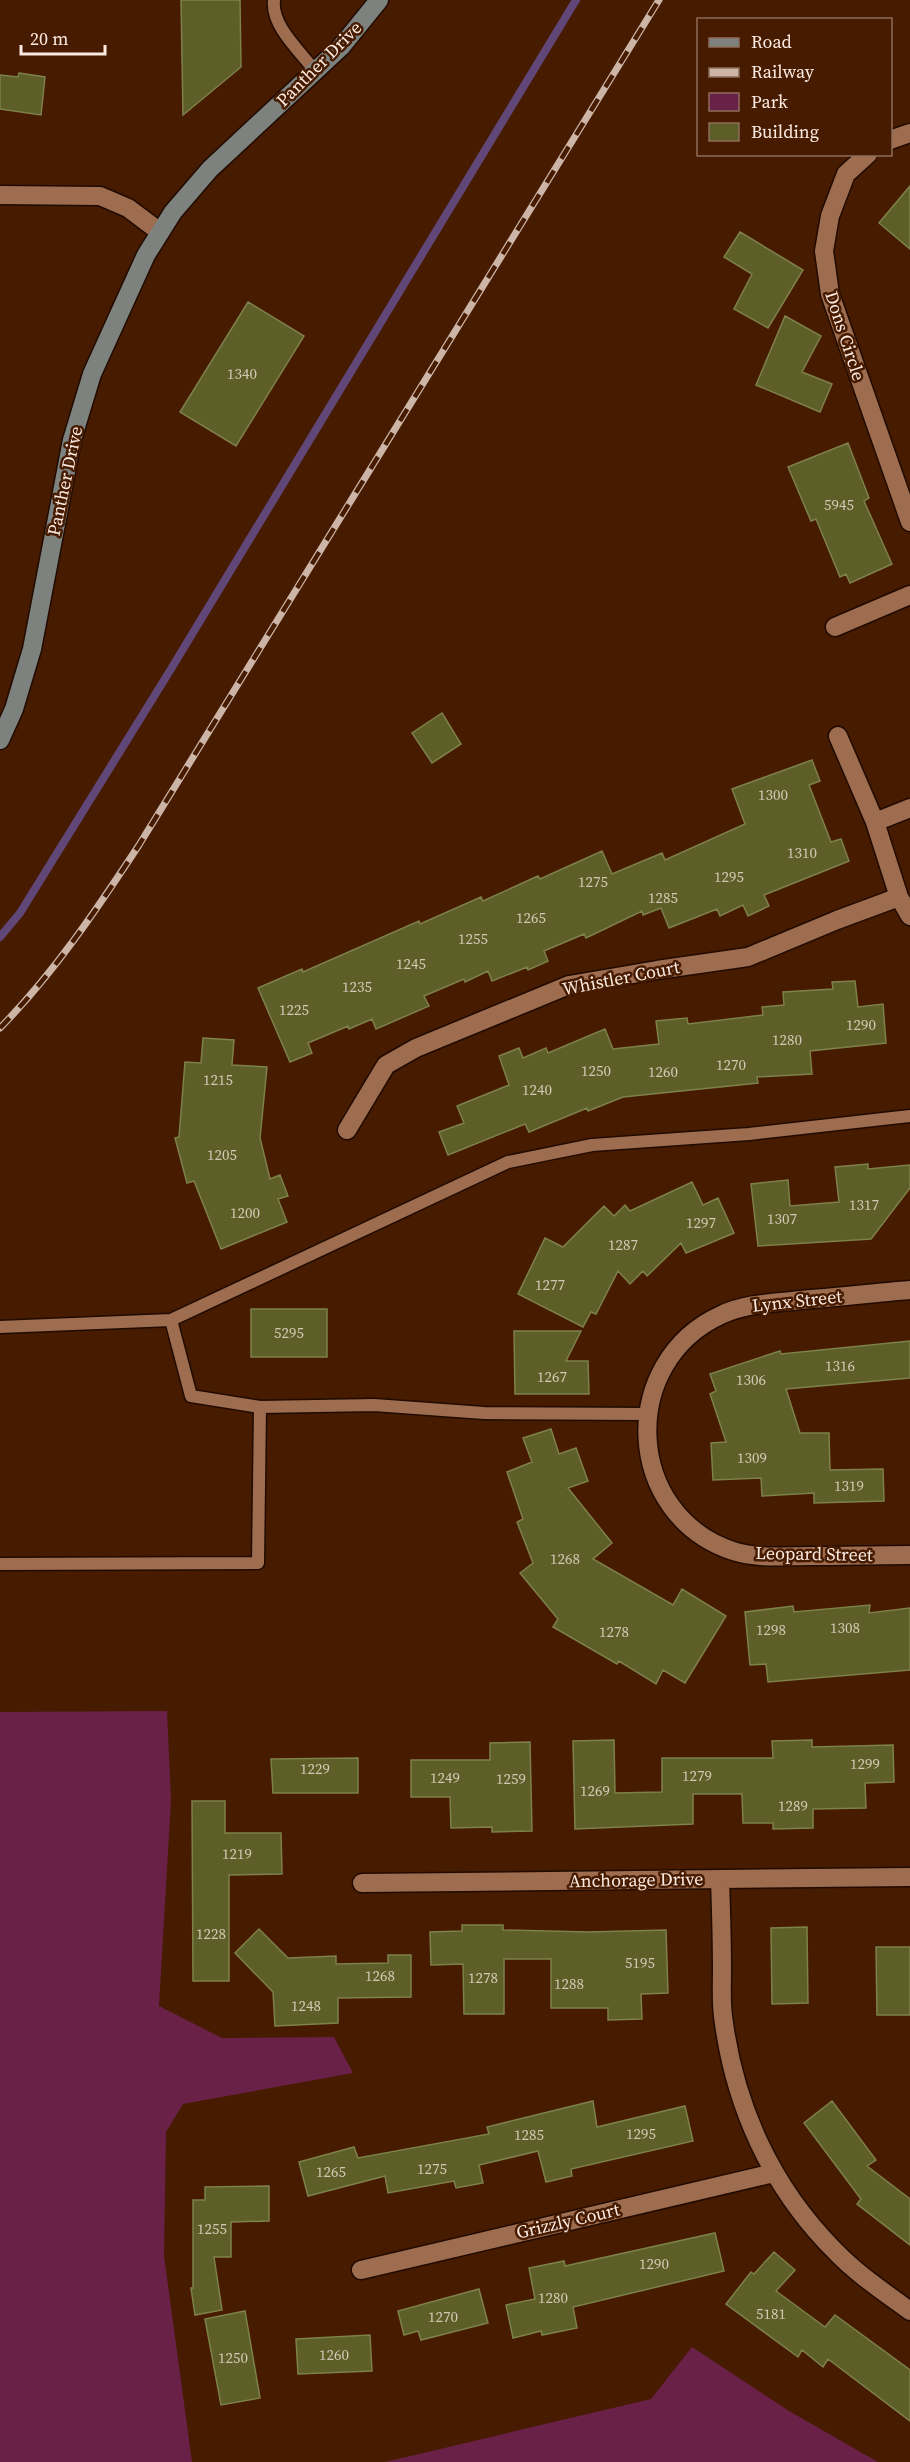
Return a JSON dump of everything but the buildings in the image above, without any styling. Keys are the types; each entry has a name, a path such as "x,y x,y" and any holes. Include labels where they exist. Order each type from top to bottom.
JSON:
{"street":[{"name":"Panther Drive","path":"0,740 14,709 32,649 72,440 92,374 141,264 173,212 210,169 341,47 379,0"},
{"path":"892,140 910,133"},
{"name":"Dons Circle","path":"866,156 846,174 830,216 824,251 830,294 910,522"},
{"path":"0,195 100,196 128,208 160,232"},
{"path":"835,627 910,595"},
{"path":"838,736 875,822 899,897 910,916"},
{"path":"875,822 910,808"},
{"name":"Whistler Court","path":"347,1130 386,1065 416,1048 569,985 657,969 748,957 899,897"},
{"name":"Lynx Street","path":"647,1422 650,1398 661,1371 677,1347 698,1328 722,1314 748,1306 910,1290"},
{"name":"Leopard Street","path":"647,1422 652,1469 665,1497 686,1522 709,1540 733,1551 760,1557 910,1555"},
{"name":"Anchorage Drive","path":"362,1883 910,1877"},
{"path":"720,1879 723,2014 731,2065 745,2112 774,2173 802,2214 835,2252 910,2311"},
{"name":"Grizzly Court","path":"361,2270 774,2173"}],"lane":[{"path":"274,0 273,12 278,23 315,71"},
{"path":"0,1327 171,1320 508,1162 592,1145 749,1134 910,1116"},
{"path":"171,1320 191,1396 260,1407 374,1405 647,1422"},
{"path":"0,1564 258,1563 260,1407"}],"green space":[{"path":"167,1711 171,1800 159,2006 222,2038 334,2037 353,2073 183,2104 166,2132 164,2256 192,2462 0,2462 0,1712"},
{"path":"692,2347 789,2411 878,2462 385,2462 651,2399"}],"waterway":[{"path":"0,937 20,913 171,669 576,0"}],"railway":[{"path":"0,1028 57,963 139,845 659,0"}]}
